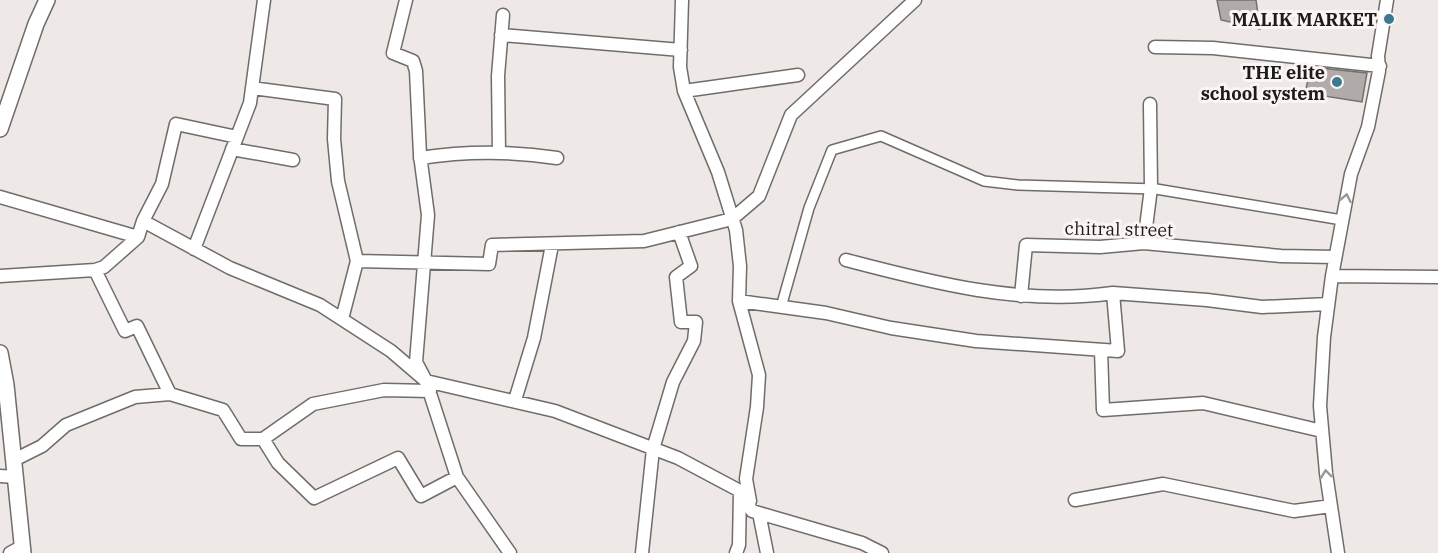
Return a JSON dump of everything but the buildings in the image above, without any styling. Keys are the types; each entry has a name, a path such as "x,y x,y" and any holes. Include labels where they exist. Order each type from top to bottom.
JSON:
{"street":[{"path":"0,129 4,104 47,0"},
{"path":"194,249 250,103 264,0"},
{"path":"406,0 393,53 413,61 416,71 420,158 429,215 416,362 428,386 458,477 510,553"},
{"path":"682,0 680,67 684,91 718,172 732,219 740,266 739,301 759,375 757,407 746,479 767,553"},
{"path":"357,261 489,264 492,245 644,241 732,219 759,196 791,115 915,0"},
{"path":"1338,553 1320,406 1328,303 1351,174 1368,127 1380,66 1378,56 1387,0"},
{"path":"499,153 498,76 502,15"},
{"path":"501,35 681,50"},
{"path":"1155,47 1212,48 1380,66"},
{"path":"684,91 798,75"},
{"path":"252,88 335,99 334,139 338,181 357,261 342,319"},
{"path":"1144,243 1151,188 1150,104"},
{"path":"0,276 95,270 104,267 138,237 143,221 162,184 176,124 292,160"},
{"path":"781,307 809,208 832,150 881,136 984,181 1018,185 1151,188 1342,220"},
{"path":"420,158 464,152 557,158"},
{"path":"0,197 138,237"},
{"path":"143,221 230,268 320,305 391,351 428,386"},
{"path":"642,553 653,449 673,382 694,341 696,322 681,322 676,277 691,266 680,232"},
{"name":"chitral street","path":"1021,296 1026,245 1100,247 1144,243 1281,256 1335,256"},
{"path":"514,400 534,338 552,245"},
{"path":"846,260 941,283 1021,296 1076,298 1113,293 1207,300 1262,307 1328,303"},
{"path":"95,270 125,331 137,326 170,394"},
{"path":"1332,276 1438,277"},
{"path":"739,301 976,341 1118,351 1113,293"},
{"path":"1101,350 1104,410 1203,403 1322,431"},
{"path":"0,352 16,477 18,551"},
{"path":"14,460 42,446 66,425 135,397 170,394 223,410 241,439 262,439 314,404 384,390 428,386 514,400 555,411 678,458 740,490 755,512 862,543 882,553"},
{"path":"262,439 278,463 314,498 398,458 421,496 458,477"},
{"path":"0,476 16,477"},
{"path":"1075,500 1163,484 1294,511 1331,506"},
{"path":"736,553 739,545 740,490"}],"place":[{"name":"MALIK MARKET","path":"1389,19"},
{"name":"THE elite school system","path":"1337,82"}]}
